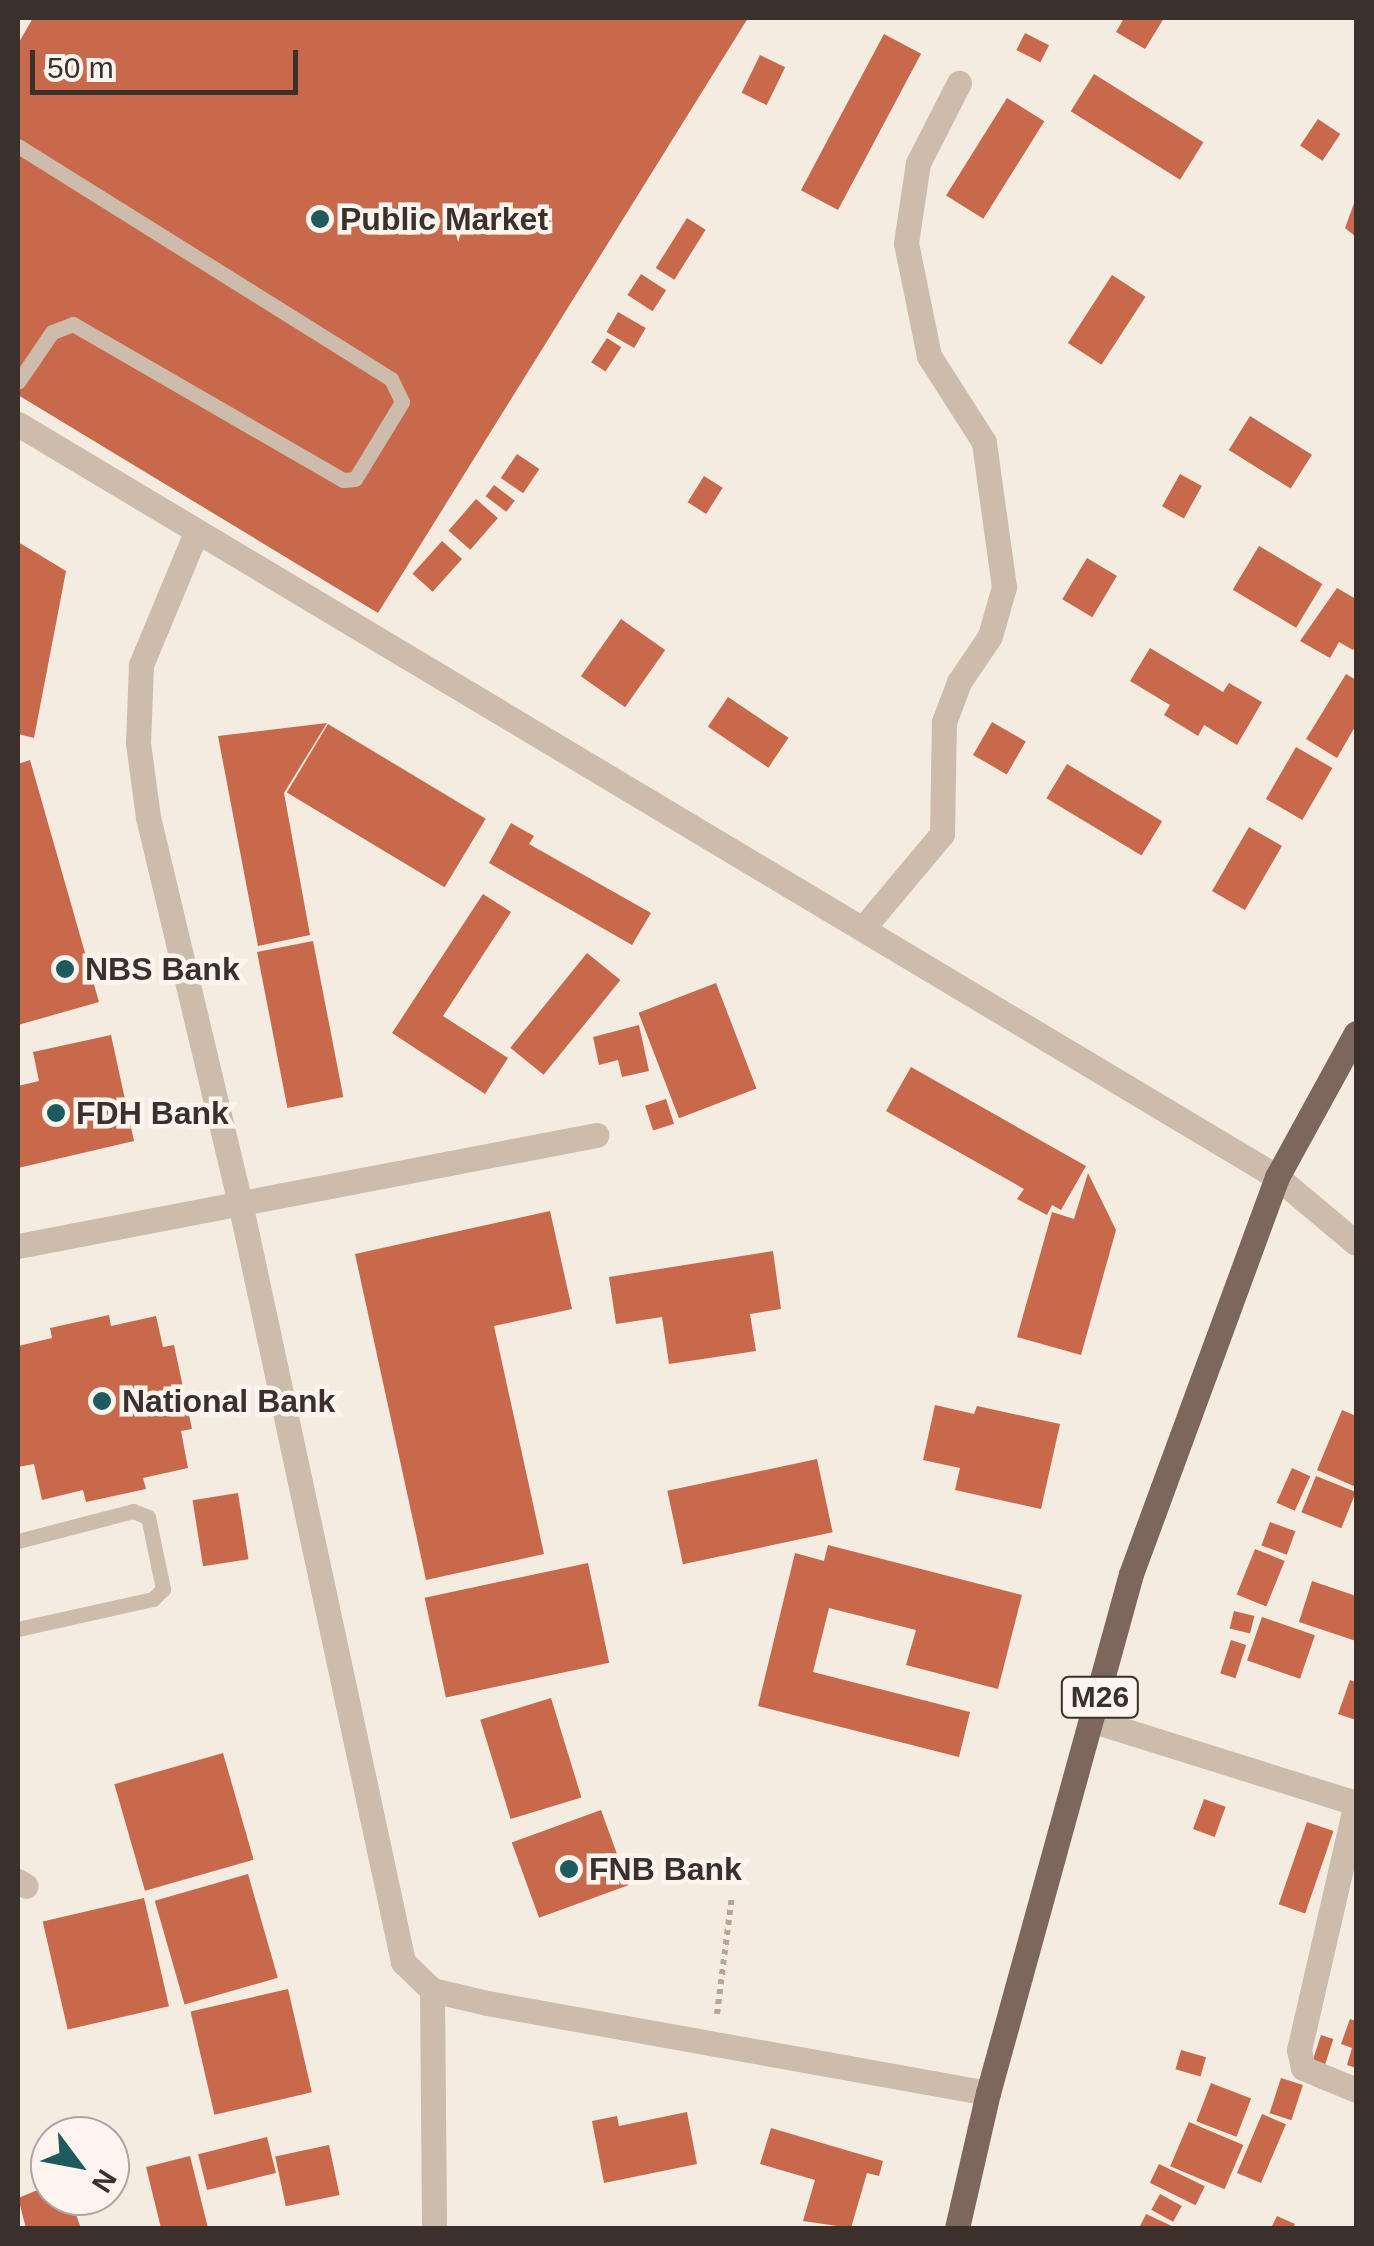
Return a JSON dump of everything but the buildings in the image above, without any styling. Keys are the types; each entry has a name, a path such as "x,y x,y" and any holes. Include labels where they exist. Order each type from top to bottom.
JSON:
{"main road":[{"name":"M26","path":"957,2228 988,2093 1132,1574 1276,1177 1356,1033"}],"street":[{"path":"864,927 942,834 944,722 959,682 990,636 1004,586 984,442 929,356 906,243 918,163 959,83"},
{"path":"18,424 195,535 864,927 1276,1177 1356,1243"},
{"path":"195,535 141,665 138,743 148,817 238,1198 394,1937 403,1962 432,1990 988,2093"},
{"path":"18,1246 238,1198 596,1135"},
{"path":"1094,1721 1356,1803 1298,2050 1303,2068 1356,2090"},
{"path":"432,1990 434,2228"}],"lane":[{"path":"18,146 391,379 402,402 355,479 343,480 73,324 52,332 18,382"},
{"path":"18,1542 134,1511 148,1517 163,1589 153,1599 18,1628"}],"path":[{"path":"710,2039 724,1988 732,1896"}],"place":[{"name":"Public Market","path":"320,219"},
{"name":"NBS Bank","path":"65,969"},
{"name":"FDH Bank","path":"56,1113"},
{"name":"National Bank","path":"102,1401"},
{"name":"FNB Bank","path":"569,1869"}]}
